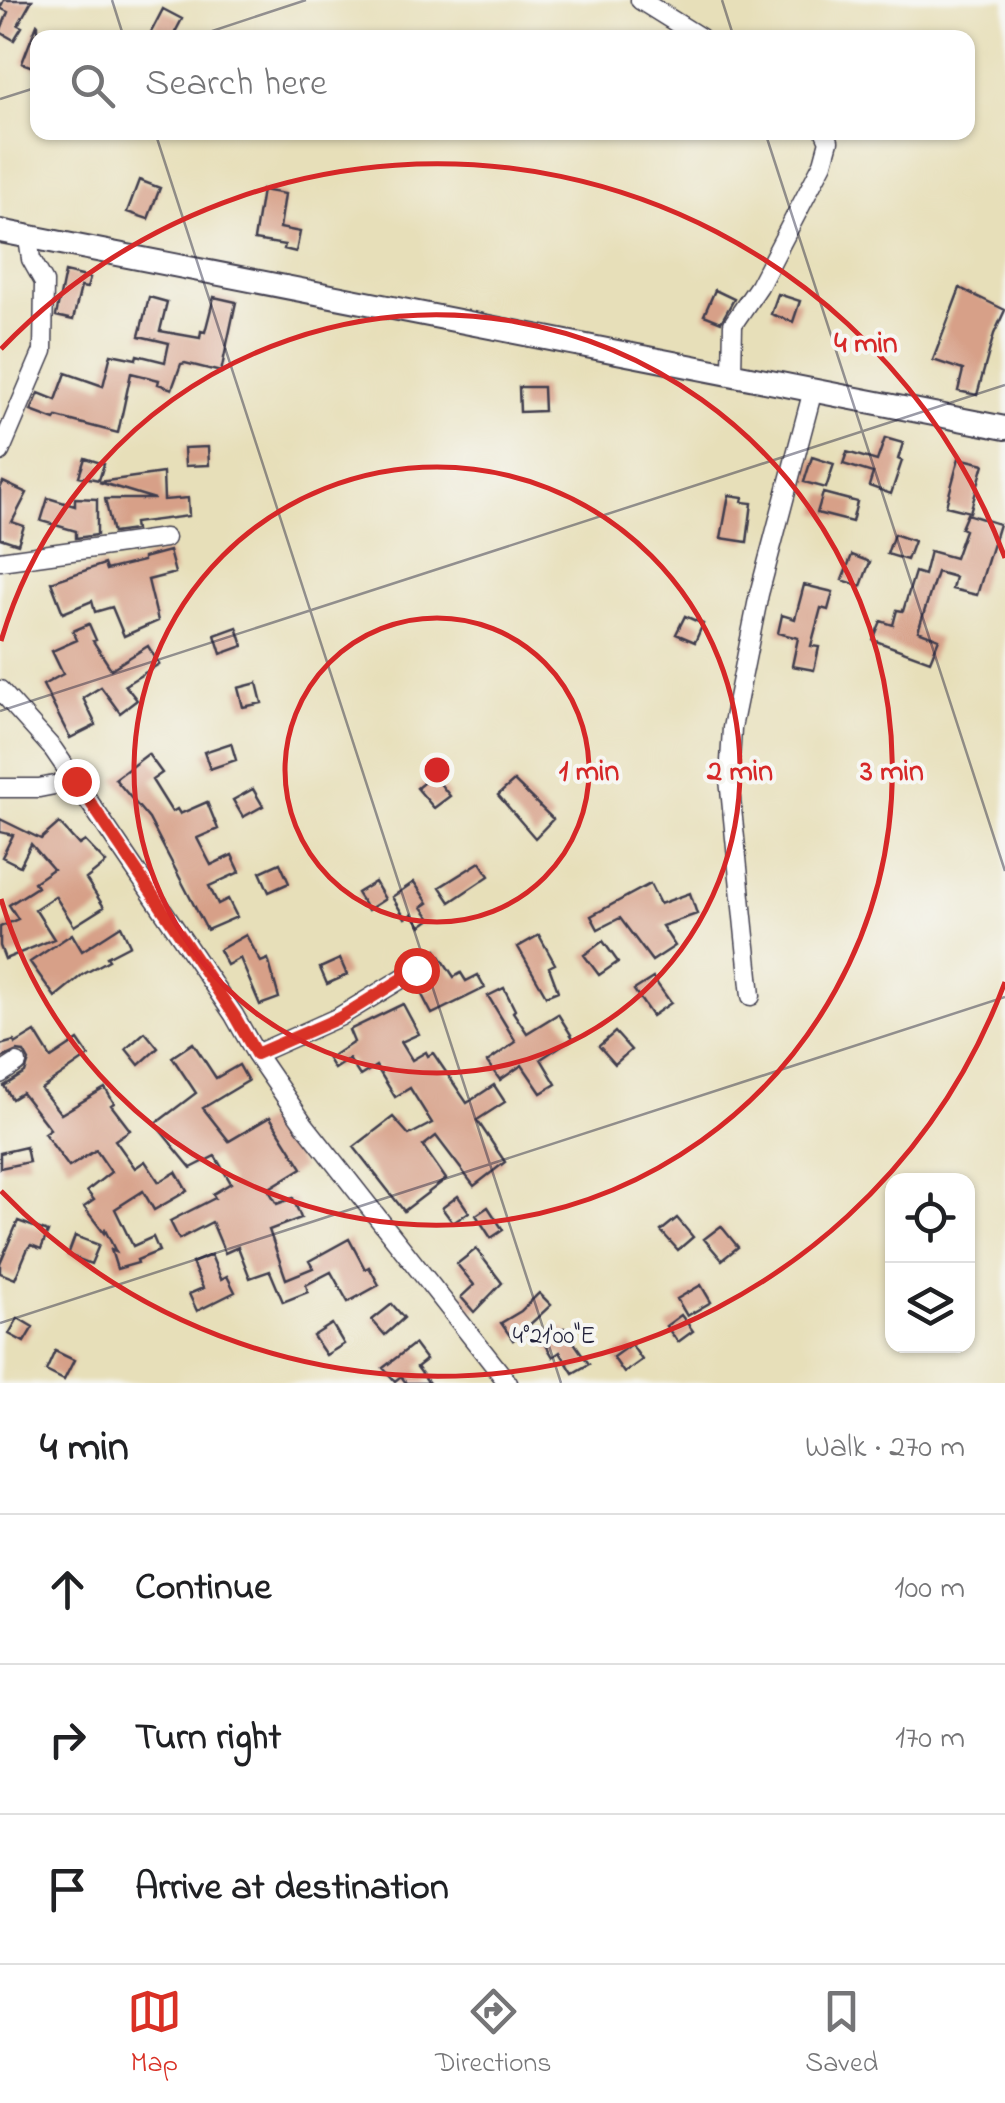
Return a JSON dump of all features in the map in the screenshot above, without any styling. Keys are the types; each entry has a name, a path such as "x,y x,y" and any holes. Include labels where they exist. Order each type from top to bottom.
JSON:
{"main road":[{"path":"0,231 1005,428"}],"street":[{"path":"640,0 688,30"},
{"path":"732,372 733,324 760,286 823,163 828,140"},
{"path":"0,452 43,352 44,282 31,259 28,238"},
{"path":"750,996 729,780 732,728 767,561 812,390"},
{"path":"0,561 165,538"},
{"path":"0,690 76,781 304,1124 508,1383"},
{"path":"0,788 39,788 76,781"},
{"path":"256,1054 339,1018 416,970"},
{"path":"0,1074 17,1063"}],"building":[{"path":"4,0 32,0 14,40 0,32 8,12 0,8"},
{"path":"163,9 182,19 176,30 152,30"},
{"path":"30,42 30,66 22,63"},
{"path":"139,180 160,188 148,219 127,212"},
{"path":"262,190 285,194 280,228 300,232 296,252 284,249 285,245 254,240"},
{"path":"65,272 90,278 87,288 81,287 73,320 56,316"},
{"path":"960,288 1005,310 977,395 958,391 963,370 933,360"},
{"path":"715,290 734,299 721,322 704,315"},
{"path":"778,294 800,301 793,322 771,314"},
{"path":"149,297 167,302 160,331 200,338 214,297 236,302 221,372 181,364 172,389 158,384 159,380 131,373 118,433 31,411 39,393 56,400 66,373 103,386 111,354 165,362 169,343 139,336"},
{"path":"519,387 543,387 544,411 520,412"},
{"path":"885,438 903,443 898,459 902,461 891,494 869,486 873,473 843,464 847,452 877,461"},
{"path":"208,447 209,465 185,466 184,448"},
{"path":"812,457 834,464 826,488 804,482"},
{"path":"85,458 104,464 99,480 79,476"},
{"path":"959,458 984,464 970,512 946,506"},
{"path":"163,473 164,500 188,498 189,516 134,523 135,530 113,533 105,499 155,499 99,482"},
{"path":"3,482 27,493 12,522 24,526 18,544 0,538"},
{"path":"823,493 857,502 852,522 817,513"},
{"path":"729,495 752,503 747,542 721,538"},
{"path":"48,498 75,506 75,498 97,499 97,535 76,538 76,531 41,521"},
{"path":"967,514 999,524 977,595 952,589 955,577 937,572 918,631 939,639 930,661 873,640 881,621 893,625 897,610 903,611 915,572 924,575 930,551 955,558"},
{"path":"894,534 914,541 907,560 887,554"},
{"path":"169,551 175,573 148,580 158,621 124,636 112,607 95,612 92,601 63,613 51,582 104,564 106,570"},
{"path":"852,555 870,562 861,586 842,580"},
{"path":"804,585 833,592 828,610 821,608 811,646 819,647 814,670 792,666 798,638 778,633 782,615 795,619"},
{"path":"685,616 703,624 695,642 676,634"},
{"path":"89,624 96,640 93,641 111,669 148,646 159,664 125,685 137,700 120,713 101,687 83,698 96,725 70,738 43,685 63,674 52,651 77,640 73,631"},
{"path":"237,627 243,646 221,654 215,635"},
{"path":"257,683 262,703 243,707 238,688"},
{"path":"231,743 236,760 210,769 204,752"},
{"path":"148,754 162,773 152,780 172,812 177,809 180,814 207,802 218,829 197,838 211,865 232,855 240,872 209,886 218,904 228,899 237,917 207,930 149,819 115,779"},
{"path":"433,775 450,796 434,808 417,788"},
{"path":"514,781 553,819 535,838 498,795"},
{"path":"253,789 263,806 243,817 233,800"},
{"path":"0,819 41,839 59,823 79,845 85,841 106,863 86,879 104,907 74,926 55,896 35,909 54,939 5,959 0,927 18,919 9,905 37,887 34,882 53,869 31,844 20,866 2,857 13,835 0,832"},
{"path":"480,862 489,876 450,902 440,887"},
{"path":"280,863 289,883 269,892 260,872"},
{"path":"375,882 385,899 368,910 357,893"},
{"path":"414,882 428,903 422,907 431,919 421,926 412,914 405,918 392,897"},
{"path":"650,884 660,904 690,893 697,914 662,926 675,946 652,961 620,918 598,929 591,916"},
{"path":"121,926 130,945 107,957 109,960 55,997 30,962 72,934 82,951"},
{"path":"246,935 261,962 268,959 279,998 260,1005 240,958 227,965 219,950"},
{"path":"539,935 555,964 549,967 558,991 546,996 518,947"},
{"path":"603,941 618,962 599,975 584,955"},
{"path":"436,950 454,977 461,973 466,981 478,975 485,988 432,1014 421,993 434,986 427,976 427,964 421,959"},
{"path":"340,959 347,975 327,984 320,968"},
{"path":"653,978 671,1003 652,1016 634,990"},
{"path":"504,988 527,1033 558,1014 573,1038 541,1059 556,1084 541,1093 522,1065 500,1080 487,1062 516,1042 488,996"},
{"path":"403,1004 419,1034 401,1042 412,1060 426,1052 428,1056 433,1053 467,1103 494,1085 505,1102 477,1120 505,1162 474,1186 436,1136 423,1146 446,1179 404,1211 354,1147 393,1117 409,1135 432,1123 410,1088 395,1097 376,1066 360,1076 349,1059 334,1069 328,1059 354,1042 349,1030"},
{"path":"35,1032 51,1058 78,1040 89,1056 41,1089 61,1114 105,1088 114,1103 111,1105 130,1130 115,1140 135,1168 145,1161 159,1182 176,1172 187,1191 154,1210 143,1191 115,1209 133,1246 153,1237 159,1251 137,1260 138,1263 117,1269 111,1250 116,1252 105,1230 104,1233 84,1207 94,1200 87,1191 111,1172 96,1150 69,1167 44,1133 50,1129 22,1093 12,1099 4,1086 25,1073 29,1061 24,1052 17,1051 0,1059 0,1045 14,1041 15,1044"},
{"path":"145,1032 158,1048 139,1065 126,1049"},
{"path":"615,1032 631,1050 615,1064 599,1046"},
{"path":"193,1043 216,1078 239,1065 248,1081 203,1108 229,1141 270,1117 302,1168 268,1189 277,1204 293,1198 301,1218 269,1230 286,1279 313,1268 309,1261 349,1239 379,1285 348,1302 331,1272 306,1285 308,1292 283,1302 270,1271 250,1278 238,1247 225,1253 212,1222 179,1239 170,1221 215,1198 213,1194 231,1183 215,1156 191,1168 155,1124 196,1093 172,1057"},
{"path":"26,1147 29,1162 0,1168 0,1153"},
{"path":"458,1196 469,1212 453,1223 442,1208"},
{"path":"488,1207 503,1230 491,1238 476,1215"},
{"path":"677,1218 693,1237 678,1250 661,1231"},
{"path":"18,1221 48,1232 41,1249 31,1245 28,1248 15,1279 0,1273 0,1263"},
{"path":"721,1226 738,1247 722,1260 704,1239"},
{"path":"75,1236 99,1245 91,1264 68,1255"},
{"path":"476,1249 502,1283 474,1312 461,1297 474,1285 457,1264"},
{"path":"211,1255 221,1279 227,1276 235,1292 197,1311 189,1294 203,1288 192,1263"},
{"path":"701,1285 711,1302 687,1316 677,1299"},
{"path":"539,1293 551,1305 513,1340 501,1323"},
{"path":"392,1304 404,1318 385,1335 372,1320"},
{"path":"681,1315 693,1331 678,1342 666,1326"},
{"path":"18,1318 33,1327 24,1342 9,1334"},
{"path":"332,1324 344,1344 326,1355 313,1336"},
{"path":"564,1328 589,1364 573,1373 560,1352 553,1357 543,1340"},
{"path":"414,1344 426,1360 417,1367 429,1383 406,1383 401,1376 395,1381 383,1368"},
{"path":"631,1344 642,1360 624,1373 613,1357"},
{"path":"55,1351 74,1360 64,1380 46,1371"}],"route":[{"path":"76,781 234,1015 256,1054 339,1018 416,970"}]}
